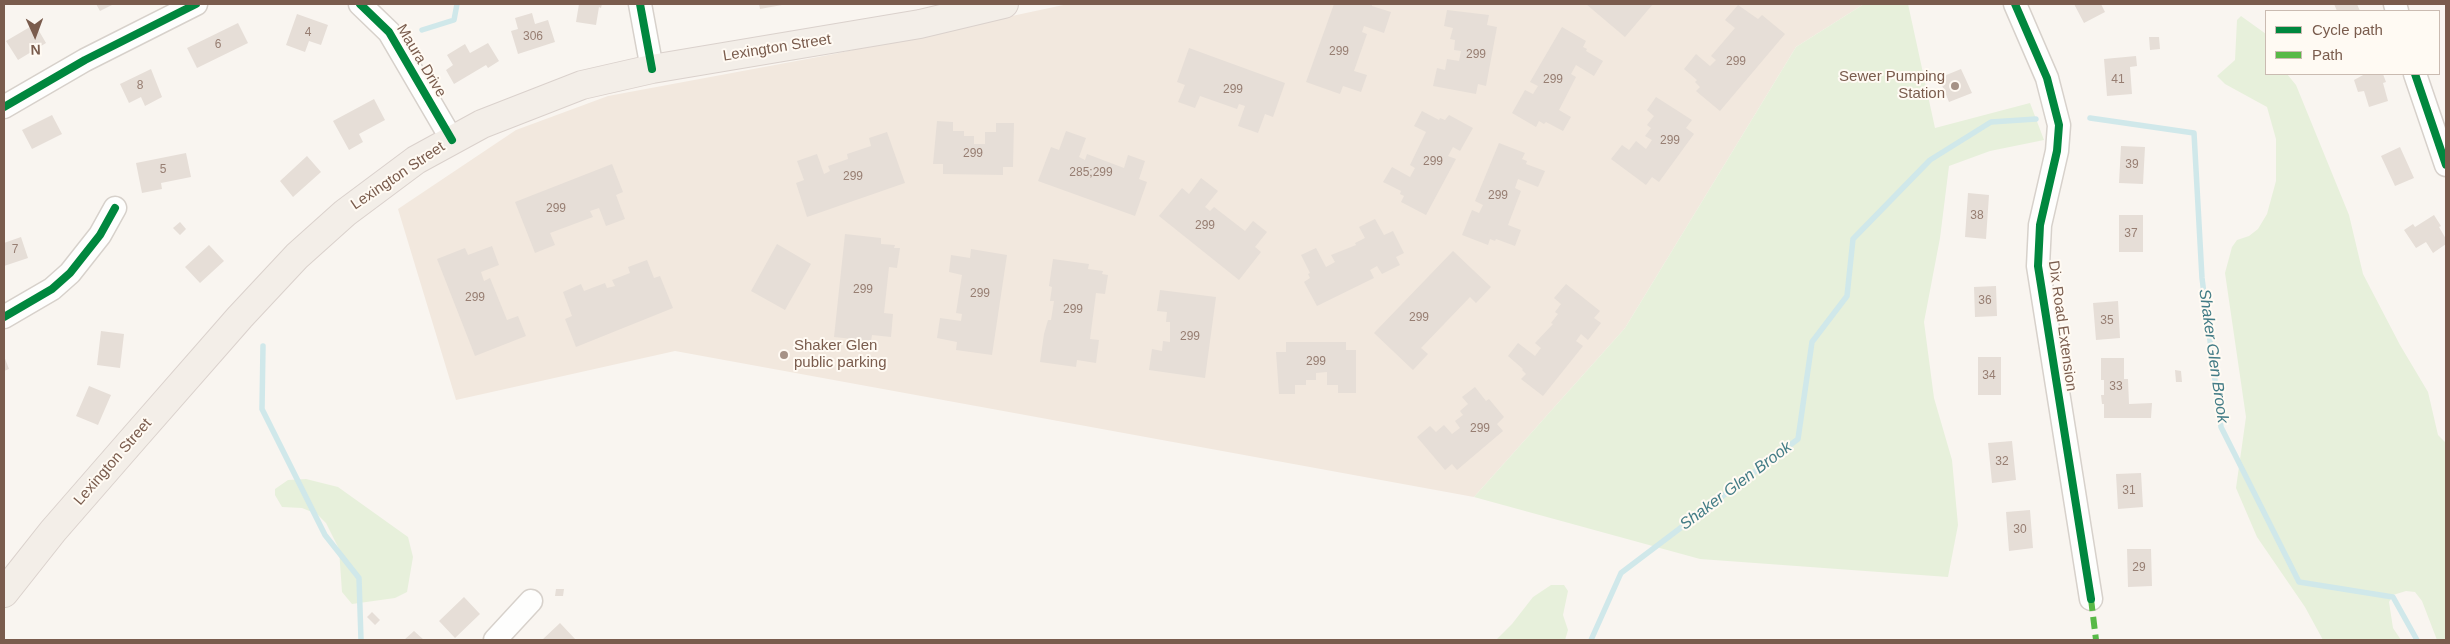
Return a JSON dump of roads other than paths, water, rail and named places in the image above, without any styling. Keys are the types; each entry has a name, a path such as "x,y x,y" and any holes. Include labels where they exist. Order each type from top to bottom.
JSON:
{"main road":[{"name":"Lexington Street","path":"4,593 53,531 240,317 297,256 345,212 383,183 452,140 550,96 596,81 652,69 920,24 1004,4"}],"street":[{"path":"4,107 94,55 196,4"},
{"name":"Maura Drive","path":"360,4 378,19 388,32 452,140"},
{"path":"640,4 652,69"},
{"name":"Dix Road Extension","path":"2015,4 2047,78 2059,125 2058,151 2039,231 2038,266 2091,599"},
{"path":"2415,75 2446,165"},
{"path":"4,317 52,288 70,273 100,235 115,208"},
{"path":"495,640 531,601"}],"waterway":[{"path":"422,30 454,20 457,4"},
{"name":"Shaker Glen Brook","path":"2090,118 2194,133 2202,278 2221,427 2299,582 2393,597 2417,640"},
{"name":"Shaker Glen Brook","path":"1591,640 1621,573 1798,439 1812,342 1847,296 1853,239 1930,160 1991,122 2036,119"},
{"path":"263,346 262,409 325,535 359,578 361,640"}],"place":[{"name":"Sewer Pumping Station","path":"1955,86"},
{"name":"Shaker Glen public parking","path":"784,355"}]}
